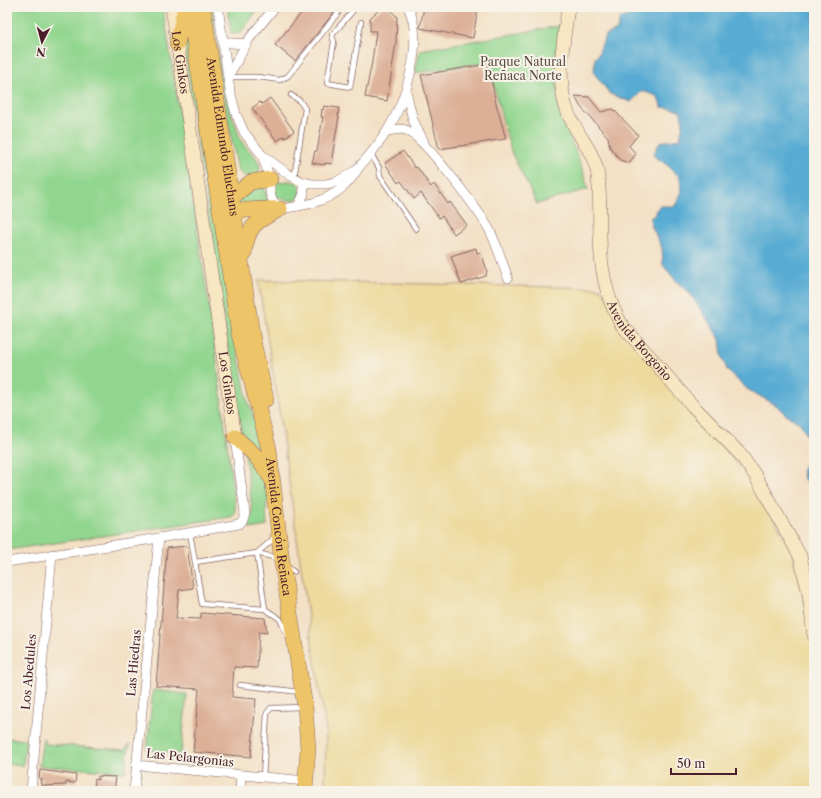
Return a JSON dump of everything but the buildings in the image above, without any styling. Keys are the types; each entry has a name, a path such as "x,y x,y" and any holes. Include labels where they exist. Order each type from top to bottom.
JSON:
{"main road":[{"name":"Los Ginkos","path":"172,7 235,437"},
{"path":"177,44 185,7"},
{"name":"Avenida Edmundo Eluchans","path":"189,7 228,206"},
{"name":"Avenida Edmundo Eluchans","path":"203,7 226,165 228,206 235,266"},
{"name":"Avenida Borgoño","path":"568,7 563,50 563,97 568,113 588,148 596,169 600,203 601,262 605,287 614,311 622,325 692,405 740,454 755,475 800,556 809,594 814,636"},
{"path":"226,165 236,175 251,182 270,179"},
{"path":"228,206 251,182"},
{"path":"228,206 280,209"},
{"path":"235,266 252,228 260,219 280,209"},
{"name":"Avenida Concón Reñaca","path":"235,266 239,334 269,449 274,482 277,522 288,568 317,731 318,760 308,788"},
{"name":"Avenida Concón Reñaca","path":"235,266 279,455 288,568 297,653 304,700 308,749 308,788"},
{"path":"235,437 255,455 274,482"}],"street":[{"path":"218,7 224,40 228,77 236,114 244,132 262,155 296,179 304,194 298,206"},
{"path":"228,77 258,25 275,7"},
{"path":"262,155 270,179 270,193 280,209 315,203 326,199 342,189 350,181 388,131 406,91 415,37 408,7"},
{"path":"224,40 229,43 246,44"},
{"path":"406,91 413,120 427,148"},
{"path":"388,131 399,129 405,130 411,133 427,148 461,190 489,229 508,278"},
{"path":"270,179 296,179 312,184 326,184 336,182 358,169"},
{"name":"Los Ginkos","path":"7,562 239,524 245,516 235,437"},
{"name":"Las Hiedras","path":"134,791 159,538"},
{"name":"Los Abedules","path":"31,791 52,554"},
{"name":"Las Pelargonias","path":"136,765 263,777 308,788"},
{"name":"Las Pelargonias","path":"240,791 241,775"}],"lane":[{"path":"356,7 332,35 334,42 327,83 350,87 362,22"},
{"path":"228,77 258,77 280,80 288,76 338,13"},
{"path":"291,95 300,100 305,109 296,179"},
{"path":"370,154 379,168 380,176 416,229"},
{"path":"258,553 272,541 276,532 277,522"},
{"path":"190,533 202,604 265,609 280,619 297,653"},
{"path":"195,562 258,553 273,557 288,568"},
{"path":"258,553 265,609"},
{"path":"240,685 304,700"},
{"path":"263,777 267,713 271,708 304,700"}],"green space":[{"path":"7,7 163,7 213,331 235,506 235,514 231,517 7,550"},
{"path":"209,7 212,7 223,83 231,112 241,141 255,157 260,166 256,176 246,176 238,170 219,77"},
{"path":"227,7 259,7 241,33 234,34 231,33"},
{"name":"Parque Natural Reñaca Norte","path":"560,26 555,57 559,109 583,171 588,189 537,204 512,154 498,103 489,62 415,73 420,50"},
{"path":"188,31 236,342 247,399 253,414 266,463 242,436 183,43"},
{"path":"289,181 297,183 301,187 300,197 294,200 287,200 274,195 274,184"},
{"path":"256,186 263,186 269,202 239,205 240,198"},
{"path":"244,448 268,477 270,496 266,505 267,526 250,529 248,521 252,515 252,508"},
{"path":"153,690 187,694 181,754 147,750"},
{"path":"7,738 26,740 23,766 7,764"},
{"path":"43,738 46,744 125,750 130,743 125,772 39,766"}],"sand":[{"path":"258,280 600,288 707,429 754,483 793,552 814,646 814,791 324,791 326,730 311,637 276,390"}],"water":[{"path":"632,7 814,7 814,449 800,423 785,414 776,405 747,389 727,370 722,356 720,339 689,292 677,282 663,265 662,248 652,227 650,218 655,215 659,206 675,206 681,194 680,177 653,155 660,142 680,139 683,123 680,110 662,107 657,96 642,91 631,102 610,94 594,73 595,58 598,55 605,36 617,30 620,19 632,14"},
{"path":"814,456 814,490 804,479 802,469"}]}
